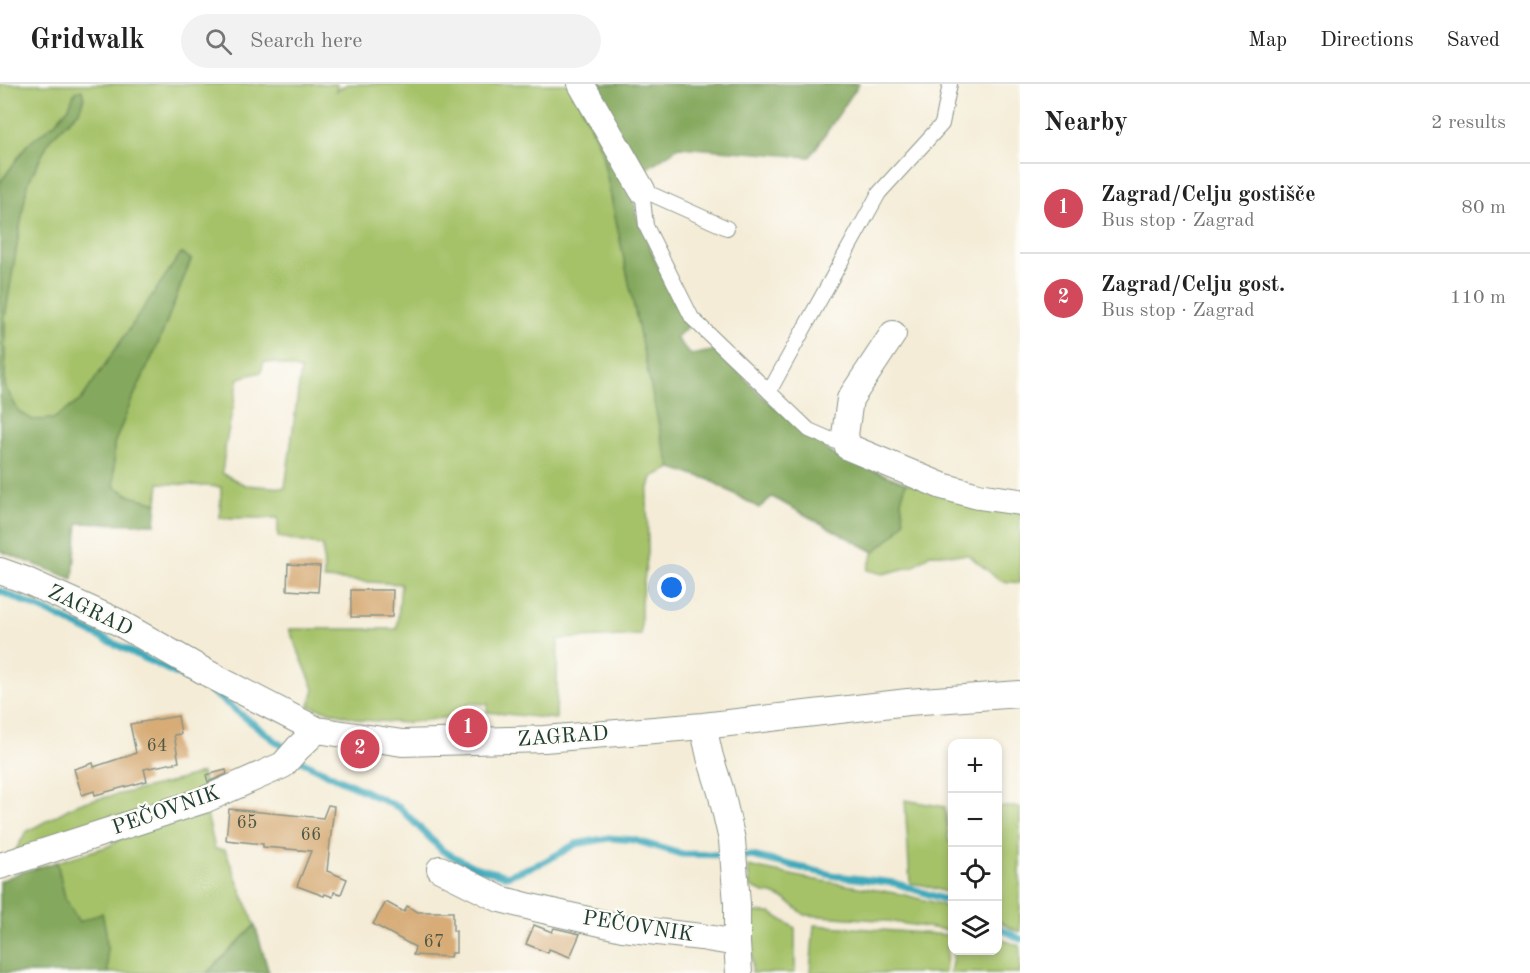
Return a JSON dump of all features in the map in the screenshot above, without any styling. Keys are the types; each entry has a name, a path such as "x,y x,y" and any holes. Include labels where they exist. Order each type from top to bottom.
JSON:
{"street":[{"path":"580,84 642,190"},
{"path":"893,334 850,399 845,435 848,447 942,486 978,496 1020,502"},
{"name":"ZAGRAD","path":"0,571 116,621 218,679 317,730 402,743 544,739 703,726 908,702 1020,694"},
{"path":"703,726 732,840 739,973"},
{"name":"PEČOVNIK","path":"0,866 204,800 291,756 317,730"},
{"name":"PEČOVNIK","path":"440,869 500,898 535,909 623,928 737,943"}],"lane":[{"path":"769,392 879,193 942,124 950,84"},
{"path":"642,190 727,228"},
{"path":"642,190 646,226 692,318 809,430 848,447"}],"green space":[{"path":"0,84 337,84 336,91 347,84 571,84 601,149 662,440 671,468 652,477 647,495 648,552 641,601 641,635 558,639 556,719 487,712 488,704 469,703 469,714 406,723 362,720 309,706 314,689 289,629 397,629 401,584 324,579 323,546 278,537 278,518 220,518 221,487 159,483 157,503 130,496 114,486 114,444 158,344 191,260 182,253 81,400 53,419 33,421 19,412 5,386 5,317 27,185 50,139 79,111 75,92 69,107 55,123 27,145 0,183","holes":["264,362 301,370 285,488 245,485 222,473 239,378 261,372"]},
{"path":"571,84 859,84 810,157 679,147 631,179 636,214 675,301 691,323 676,338 691,355 717,350 763,397 832,454 906,483 901,501 904,521 896,533 874,552 772,497 759,508 708,479 671,468 662,440 601,149"},
{"path":"82,90 84,98 79,111 50,139 27,185 5,317 5,386 19,412 33,420 53,419 81,400 181,253 191,259 158,344 114,444 114,486 130,496 157,503 155,524 78,523 73,579 0,551 0,183 27,145 55,123 69,107 75,92"},
{"path":"906,483 1020,510 1020,583 1001,581 968,555 930,554 914,566 883,574 867,570 874,552 896,533 904,521 901,501"},
{"path":"202,773 208,795 10,860 26,832 79,803 165,784"},
{"path":"905,800 945,807 948,833 948,893 910,883"},
{"path":"1002,807 1020,807 1020,932 1002,923"},
{"path":"206,810 215,849 225,850 255,925 207,973 108,973 106,932 102,913 79,923 65,898 57,862 109,846 131,832"},
{"path":"57,862 65,898 79,922 102,913 106,932 108,973 0,973 0,881"},
{"path":"748,866 901,894 940,904 948,909 948,930 879,920 805,915 786,900 750,887"},
{"path":"753,912 771,913 795,928 795,973 752,973"},
{"path":"255,925 269,973 207,973"},
{"path":"814,925 948,935 945,973 810,973"},
{"path":"1002,939 1020,946 1020,973 950,973 953,955 1002,955"}],"building":[{"path":"288,564 320,566 318,592 287,590"},
{"path":"351,590 393,590 392,617 351,617"},
{"path":"178,716 181,734 174,735 179,762 144,769 147,781 95,795 94,791 82,795 74,769 93,763 94,767 136,753 130,724"},
{"path":"226,770 227,774 208,782 206,775"},
{"path":"328,805 334,806 327,871 347,879 341,894 334,892 333,897 297,886 311,851 263,847 263,844 226,840 229,809 323,818"},
{"path":"386,902 404,912 407,906 418,912 453,912 456,953 451,953 450,957 413,955 415,947 373,924"},
{"path":"534,925 552,932 554,928 580,934 570,957 549,949 548,953 526,944"}],"waterway":[{"path":"0,591 208,689 303,762 400,808 443,851 474,867 507,876 544,862 576,844 609,838 634,840 681,854 728,855"},
{"path":"739,856 752,856 836,876 895,883 949,901"},
{"path":"1002,929 1020,939"}],"place":[{"name":"Zagrad/Celju gostišče","path":"468,728"},
{"name":"Zagrad/Celju gost.","path":"360,749"}]}
